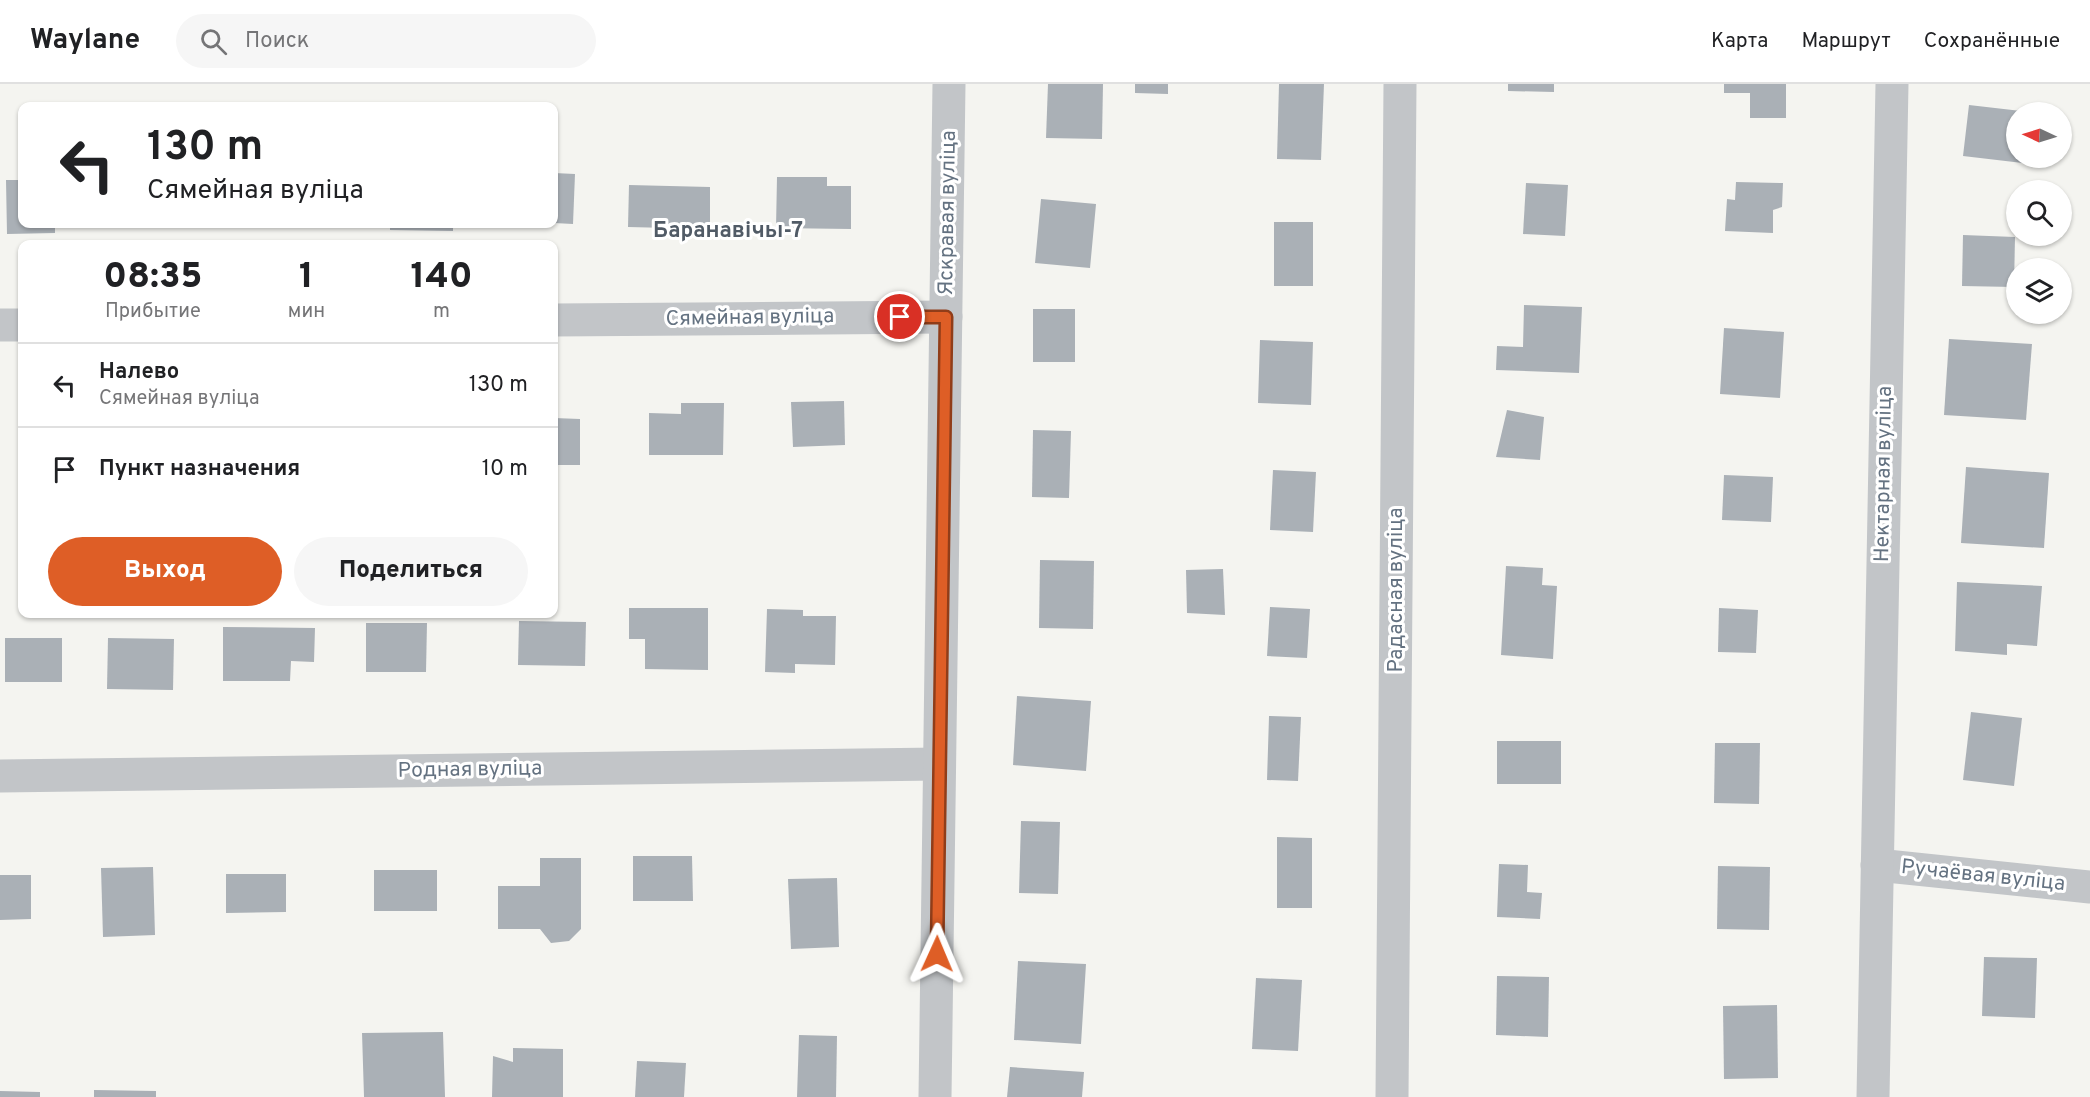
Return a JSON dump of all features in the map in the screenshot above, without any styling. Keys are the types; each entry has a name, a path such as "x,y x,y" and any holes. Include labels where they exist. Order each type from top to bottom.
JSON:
{"street":[{"name":"Яскравая вуліца","path":"935,1097 949,84"},
{"name":"Радасная вуліца","path":"1392,1097 1400,84"},
{"name":"Нектарная вуліца","path":"1873,1097 1892,84"},
{"name":"Сямейная вуліца","path":"558,320 946,317"},
{"path":"0,325 18,325"},
{"name":"Родная вуліца","path":"0,776 939,764"},
{"name":"Ручаёвая вуліца","path":"1877,865 2090,887"}],"building":[{"path":"1048,84 1103,84 1102,139 1046,138"},
{"path":"1135,84 1168,84 1168,94 1135,93"},
{"path":"1279,84 1324,84 1321,160 1277,159"},
{"path":"1508,84 1554,84 1554,92 1508,91"},
{"path":"1724,84 1786,84 1786,118 1750,118 1750,93 1724,93"},
{"path":"1969,105 2006,109 2006,161 1963,156"},
{"path":"558,173 575,174 573,224 558,223"},
{"path":"777,177 827,177 827,186 851,186 851,229 776,228"},
{"path":"6,180 18,180 18,228 55,228 55,233 7,234"},
{"path":"1736,182 1783,183 1782,207 1773,210 1773,233 1725,231 1727,199 1735,200"},
{"path":"1526,183 1568,185 1565,236 1523,234"},
{"path":"629,185 710,187 710,229 628,227"},
{"path":"1041,199 1096,204 1090,268 1035,263"},
{"path":"1274,222 1313,222 1313,286 1274,286"},
{"path":"390,228 453,228 453,231 390,230"},
{"path":"1963,235 2006,237 2006,246 2015,246 2015,258 2006,258 2006,287 1962,286"},
{"path":"1524,305 1582,307 1579,373 1496,370 1497,346 1523,347"},
{"path":"1033,309 1075,309 1075,362 1033,362"},
{"path":"1724,328 1784,332 1780,398 1720,394"},
{"path":"1949,339 2032,344 2026,420 1944,415"},
{"path":"1260,340 1313,342 1311,405 1258,403"},
{"path":"844,401 845,445 793,447 791,402"},
{"path":"681,403 724,403 723,455 649,455 649,413 681,414"},
{"path":"1507,410 1544,417 1540,460 1496,457"},
{"path":"558,418 580,419 580,465 558,465"},
{"path":"1033,430 1071,431 1069,498 1032,497"},
{"path":"1966,467 2049,473 2044,548 1961,543"},
{"path":"1273,470 1316,472 1313,532 1270,530"},
{"path":"1724,475 1773,477 1771,522 1722,520"},
{"path":"1040,560 1094,561 1093,629 1039,628"},
{"path":"1506,566 1543,568 1542,585 1557,586 1553,659 1501,655"},
{"path":"1223,569 1225,615 1187,613 1186,570"},
{"path":"1957,582 2042,586 2037,646 2007,644 2007,655 1955,651"},
{"path":"1270,607 1310,609 1307,658 1267,656"},
{"path":"629,608 708,608 708,670 645,669 645,639 629,639"},
{"path":"1719,608 1758,610 1756,653 1718,652"},
{"path":"767,609 803,610 803,616 836,616 835,665 795,664 795,673 765,672"},
{"path":"519,621 586,622 585,666 518,665"},
{"path":"366,623 427,623 426,672 366,672"},
{"path":"223,627 315,628 314,662 291,661 290,681 223,681"},
{"path":"5,638 62,638 62,682 5,682"},
{"path":"108,638 174,639 173,690 107,689"},
{"path":"1017,696 1091,701 1086,771 1013,765"},
{"path":"1971,712 2022,718 2014,786 1963,780"},
{"path":"1269,716 1301,717 1298,781 1267,780"},
{"path":"1497,741 1561,741 1561,784 1497,784"},
{"path":"1715,743 1760,743 1759,804 1714,803"},
{"path":"1021,821 1060,822 1058,894 1019,893"},
{"path":"1277,837 1312,838 1312,908 1277,908"},
{"path":"633,856 692,856 693,901 633,901"},
{"path":"540,858 581,858 581,929 569,941 551,943 540,929 498,929 498,886 540,886"},
{"path":"1499,864 1528,865 1527,892 1542,893 1540,919 1497,917"},
{"path":"1718,866 1770,867 1769,930 1717,929"},
{"path":"153,867 155,935 103,937 101,868"},
{"path":"374,870 437,870 437,911 374,911"},
{"path":"226,874 286,874 286,912 226,913"},
{"path":"0,875 31,875 31,919 0,920"},
{"path":"837,878 839,947 791,949 788,879"},
{"path":"1984,957 2037,958 2035,1018 1982,1016"},
{"path":"1018,961 1086,964 1081,1044 1014,1040"},
{"path":"1497,976 1549,977 1548,1037 1496,1035"},
{"path":"1256,978 1302,980 1298,1051 1252,1049"},
{"path":"1777,1005 1778,1078 1724,1079 1723,1006"},
{"path":"443,1032 445,1097 364,1097 362,1033"},
{"path":"799,1035 837,1036 836,1097 797,1097"},
{"path":"513,1048 563,1049 563,1097 492,1097 493,1056 513,1062"},
{"path":"637,1061 686,1063 684,1097 635,1097"},
{"path":"1010,1067 1084,1072 1082,1097 1007,1097"},
{"path":"94,1090 156,1091 156,1097 94,1097"},
{"path":"0,1091 40,1092 40,1097 0,1097"}],"district":[{"name":"Баранавічы-7","path":"728,231"}],"route":[{"path":"900,317 946,317 937,954"}]}
